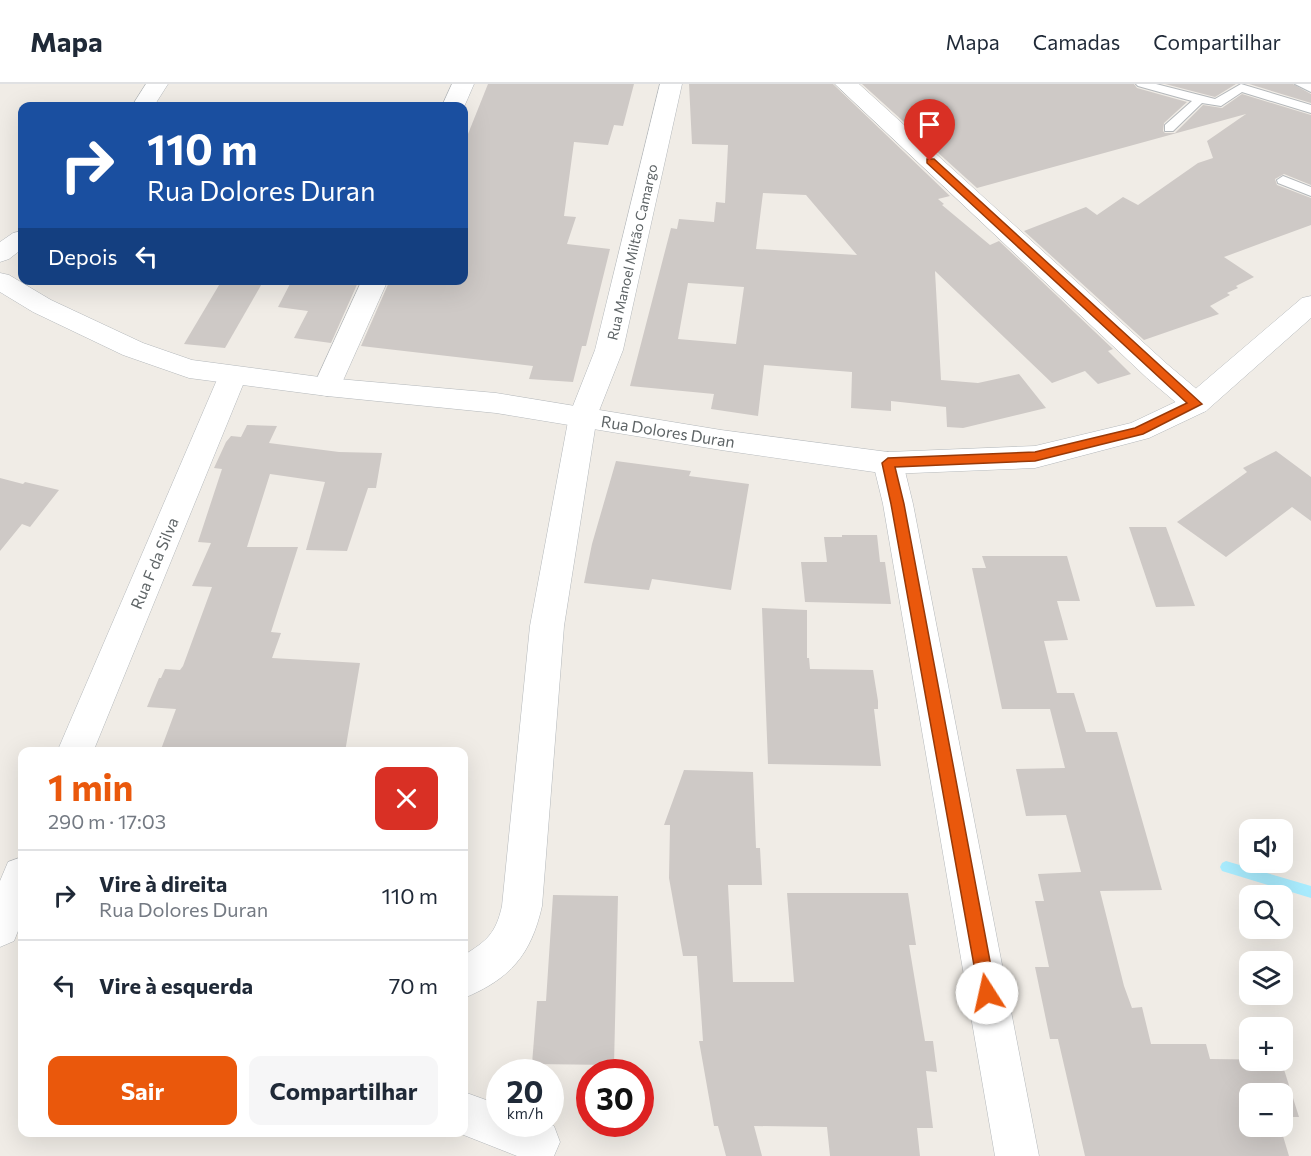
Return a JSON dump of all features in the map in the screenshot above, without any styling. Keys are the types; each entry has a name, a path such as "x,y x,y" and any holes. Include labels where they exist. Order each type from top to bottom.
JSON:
{"street":[{"path":"145,102 157,84"},
{"path":"455,102 464,84"},
{"name":"Rua Manoel Miltão Camargo","path":"468,975 504,951 517,932 522,906 547,626 583,417 609,350 671,84"},
{"path":"846,84 1157,371 1196,404"},
{"path":"0,254 18,241"},
{"name":"Rua Dolores Duran","path":"0,281 42,306 133,349 189,369 327,387 496,403 721,440 888,463 1035,457 1139,431 1196,404 1311,304"},
{"path":"327,387 373,285"},
{"name":"Rua F da Silva","path":"77,747 233,375"},
{"path":"888,463 900,516 1017,1156"},
{"path":"0,928 18,885"},
{"path":"468,1116 538,1142"}],"lane":[{"path":"1142,84 1218,103 1237,86 1310,106"},
{"path":"1301,84 1311,88"},
{"path":"1169,128 1199,100"},
{"path":"1283,180 1311,192"}],"building":[{"path":"488,84 634,84 623,126 614,125 608,145 574,142 564,216 576,217 567,244 610,249 586,346 582,346 573,382 529,379 533,366 361,346 388,285 468,285 468,134"},
{"path":"689,84 833,84 950,196 938,199 944,204 942,205 990,245 999,241 1113,349 1108,351 1131,374 1098,384 1085,371 1052,383 935,271 941,380 978,383 1019,374 1046,408 963,428 947,427 946,407 891,401 891,411 851,408 852,372 764,365 758,416 711,409 714,394 630,386 671,228 677,229 679,219 714,222 716,202 725,203 728,145 692,144","holes":["763,193 806,195 857,255 756,249","688,283 744,287 736,344 678,339"]},
{"path":"862,84 1134,84 1137,88 1187,102 1164,123 1165,133 1175,133 1203,105 1222,108 1242,94 1311,115 1311,185 1284,174 1275,179 1277,185 1311,198 1311,225 1224,257 1254,277 1236,286 1238,288 1227,293 1230,295 1210,306 1219,314 1144,340 1024,231 1086,207 1097,215 1123,197 1138,205 1198,163 1213,158 1207,141 1246,114 977,188"},
{"path":"1165,84 1236,84 1215,97"},
{"path":"1249,84 1293,84 1311,94 1311,103"},
{"path":"219,285 261,285 225,348 184,344"},
{"path":"289,285 357,285 331,343 294,338 308,311 278,307"},
{"path":"247,425 277,426 269,443 339,452 382,453 376,488 368,488 347,551 306,550 325,482 270,474 247,547 298,547 271,632 281,633 272,658 360,663 346,747 162,747 176,709 147,707 165,669 180,670 183,666 212,587 192,586 211,543 198,542 222,469 214,468 231,436 241,437"},
{"path":"1276,451 1311,477 1311,521 1292,507 1226,557 1177,522 1247,472 1243,468"},
{"path":"616,461 691,471 689,476 749,484 731,590 652,579 649,590 584,583 592,544"},
{"path":"0,478 59,490 30,527 22,524 0,551"},
{"path":"1129,527 1166,527 1195,606 1156,607"},
{"path":"842,535 877,535 880,562 885,562 891,604 805,602 801,562 827,562 824,537 842,537"},
{"path":"982,556 1067,556 1080,601 1057,601 1068,640 1044,641 1057,693 1074,693 1086,732 1117,732 1162,890 1100,891 1124,986 1132,1008 1142,1007 1151,1044 1206,1044 1210,1059 1239,1059 1239,1071 1284,1071 1288,1083 1239,1083 1239,1137 1283,1137 1289,1156 1085,1156 1058,1039 1050,1039 1035,967 1049,967 1035,901 1044,901 1038,874 1081,872 1066,815 1026,816 1016,769 1065,768 1050,709 1002,709 972,568 986,568"},
{"path":"762,608 807,610 807,658 809,658 810,669 873,670 878,701 878,709 874,709 881,766 768,764"},
{"path":"684,770 753,772 756,848 760,848 762,885 728,885 733,982 794,982 787,893 908,893 916,945 909,945 925,1041 933,1041 937,1072 926,1071 933,1128 917,1128 920,1156 830,1156 827,1127 754,1126 762,1156 726,1156 718,1126 714,1126 699,1041 703,1041 697,956 683,956 669,878 670,825 664,825"},
{"path":"553,895 618,896 614,1059 576,1059 576,1065 564,1064 564,1059 532,1059 537,1001 546,1001"},
{"path":"1293,1098 1299,1117 1293,1117"}],"waterway":[{"path":"1226,867 1311,892"}],"route":[{"path":"930,161 1157,371 1196,404 1139,431 1035,457 888,463 898,504 987,993"}]}
